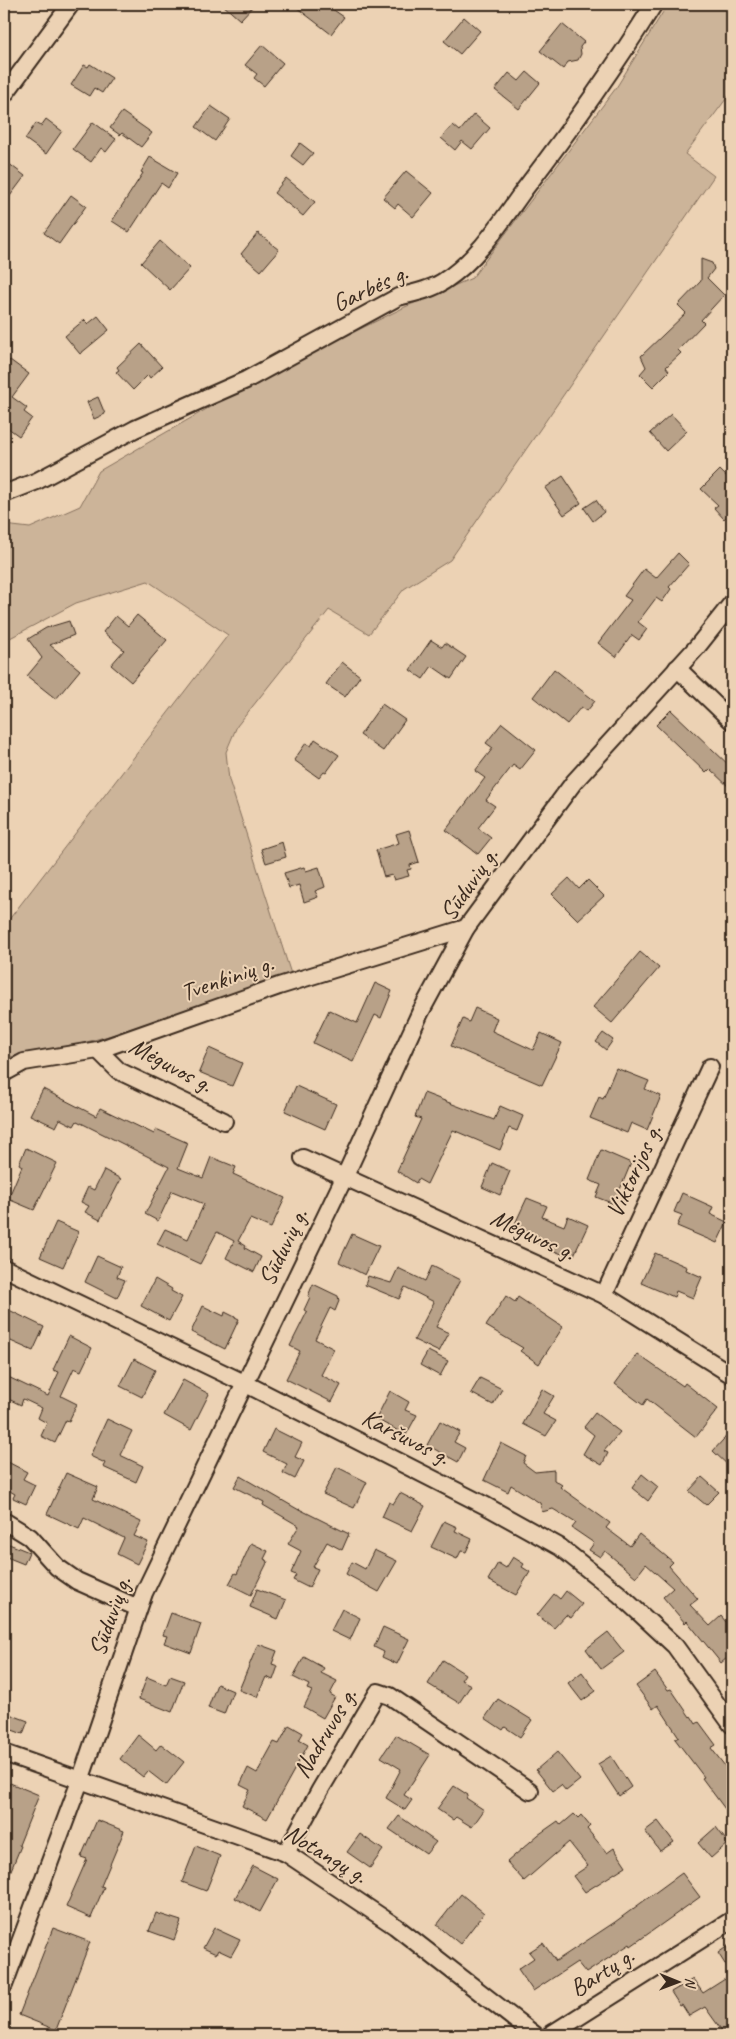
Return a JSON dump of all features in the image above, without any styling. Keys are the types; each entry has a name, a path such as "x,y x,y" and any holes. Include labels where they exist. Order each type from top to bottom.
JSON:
{"street":[{"path":"4,95 71,4"},
{"name":"Garbės g.","path":"4,494 37,481 135,429 246,380 398,297 443,282 459,270 484,245 581,115 654,4"},
{"name":"Sūduvių g.","path":"4,1985 80,1781 138,1608 244,1383 345,1176 420,1013 466,928 574,782 697,647 732,603"},
{"path":"677,668 732,721"},
{"name":"Tvenkinių g.","path":"4,1073 24,1062 98,1050 279,986 466,928"},
{"name":"Mėguvos g.","path":"98,1050 119,1071 224,1120"},
{"name":"Viktorijos g.","path":"604,1295 710,1067"},
{"name":"Mėguvos g.","path":"303,1158 604,1295 732,1375"},
{"name":"Karšuvos g.","path":"4,1268 244,1383 486,1506 560,1547 618,1594 675,1646 732,1724"},
{"path":"4,1520 30,1536 58,1567 77,1581 138,1608"},
{"name":"Nadruvos g.","path":"286,1853 320,1790 378,1692 390,1696 530,1791"},
{"name":"Notangų g.","path":"4,1753 286,1853 395,1926 534,2035"},
{"name":"Bartų g.","path":"550,2035 732,1920"}],"shaded area":[{"path":"668,4 732,4 732,91 685,154 714,176 450,560 404,589 369,634 329,610 237,726 226,752 229,780 291,974 112,1035 72,1046 4,1058 4,926 228,635 148,581 76,603 10,638 4,644 4,525 30,528 80,506 99,471 217,403 311,353 405,307 472,278 616,88"}],"building":[{"path":"222,4 255,4 240,20"},
{"path":"292,4 325,4 344,17 331,34"},
{"path":"464,17 480,31 460,54 444,41"},
{"path":"562,24 584,42 580,47 581,54 578,60 568,62 563,69 540,51"},
{"path":"262,45 283,63 264,86 254,78 257,74 245,65"},
{"path":"90,64 112,78 102,93 94,88 89,96 71,85 84,65 88,67"},
{"path":"527,72 540,83 519,109 495,90 509,73 519,81"},
{"path":"211,106 230,119 215,141 196,127"},
{"path":"122,112 152,133 141,147 122,133 120,135 110,128"},
{"path":"474,114 490,128 472,149 462,141 455,150 441,138 453,125 460,131"},
{"path":"46,119 62,131 46,154 25,139 36,123 41,126"},
{"path":"93,122 116,139 106,152 101,148 91,162 73,149"},
{"path":"300,143 313,153 303,165 291,156"},
{"path":"150,157 177,173 168,188 161,183 129,232 112,221 143,173 141,172"},
{"path":"4,160 25,176 4,204"},
{"path":"406,171 433,193 413,217 398,204 395,208 383,198"},
{"path":"286,178 315,202 303,216 274,193"},
{"path":"71,195 86,206 59,244 44,233"},
{"path":"258,233 279,250 261,271 241,254"},
{"path":"160,241 190,268 170,290 141,263"},
{"path":"701,259 712,263 714,269 707,278 724,295 701,320 704,323 678,350 681,353 666,367 669,371 653,387 640,374 646,367 641,356 686,313 678,305 701,281"},
{"path":"98,316 109,330 80,354 65,336 84,320 88,324"},
{"path":"141,344 162,367 150,378 148,375 133,390 116,372 119,370 117,367"},
{"path":"10,360 29,374 12,397 27,408 24,412 32,418 19,436 4,425 4,368"},
{"path":"98,397 105,414 94,419 87,402"},
{"path":"671,414 687,431 666,451 650,433"},
{"path":"720,470 732,482 732,511 724,519 714,508 718,505 701,489"},
{"path":"563,476 581,503 564,515 545,488"},
{"path":"596,500 604,512 593,521 584,508"},
{"path":"678,553 689,564 669,587 671,589 662,602 656,598 638,622 647,629 639,640 632,635 616,657 598,643 631,600 624,596 644,569 656,578"},
{"path":"137,615 167,640 131,682 111,665 124,650 103,632 116,616 128,626"},
{"path":"69,621 74,635 50,645 80,670 56,699 27,676 42,658 28,639 46,628"},
{"path":"431,640 442,647 445,643 466,657 451,679 432,666 423,679 410,670"},
{"path":"342,662 360,676 345,697 326,684"},
{"path":"554,669 595,701 587,711 581,707 567,724 533,697"},
{"path":"382,704 405,720 383,751 360,735"},
{"path":"671,710 732,768 732,790 710,769 706,773 656,725"},
{"path":"502,723 536,750 520,770 513,765 486,800 495,806 478,828 491,838 478,854 446,830 485,778 475,771 493,748 486,743"},
{"path":"315,739 339,755 326,773 324,772 319,778 294,760 306,743 311,746"},
{"path":"409,830 419,862 410,865 411,869 407,870 409,876 394,880 392,875 384,877 376,850 399,843 396,834"},
{"path":"282,842 286,857 266,863 261,849"},
{"path":"304,867 306,871 319,867 325,887 315,891 318,897 304,902 299,885 289,888 284,873"},
{"path":"569,878 579,889 588,880 604,896 578,920 552,894"},
{"path":"640,952 659,968 612,1023 593,1007"},
{"path":"375,983 392,991 381,1018 375,1015 353,1062 313,1043 329,1010 357,1023"},
{"path":"475,1008 497,1018 492,1031 533,1050 541,1033 562,1043 542,1085 451,1046 463,1019 469,1022"},
{"path":"603,1033 613,1040 606,1050 596,1042"},
{"path":"209,1048 242,1063 232,1086 199,1072"},
{"path":"616,1068 649,1081 645,1089 661,1096 647,1130 631,1123 627,1133 590,1118 599,1097 603,1099"},
{"path":"296,1086 336,1104 325,1129 285,1111"},
{"path":"43,1089 96,1116 100,1108 154,1134 156,1129 188,1143 178,1168 203,1178 211,1157 236,1167 233,1174 285,1198 271,1228 250,1219 238,1241 246,1246 245,1248 261,1257 254,1272 226,1258 234,1241 217,1232 200,1264 157,1244 165,1229 188,1239 204,1204 172,1191 158,1221 145,1214 169,1167 77,1121 74,1126 60,1119 56,1127 30,1115"},
{"path":"424,1093 494,1120 500,1106 523,1116 517,1131 509,1128 500,1150 453,1130 427,1184 418,1179 416,1183 397,1171 421,1119 415,1117"},
{"path":"26,1148 57,1163 34,1210 8,1199 22,1166 19,1164"},
{"path":"601,1150 631,1163 614,1204 596,1197 601,1185 589,1180"},
{"path":"492,1163 510,1171 500,1195 482,1187"},
{"path":"104,1170 121,1179 100,1220 85,1212 89,1206 81,1202 88,1187 94,1190"},
{"path":"682,1193 713,1207 710,1214 727,1222 717,1243 677,1226 682,1215 674,1212"},
{"path":"527,1198 547,1206 542,1217 564,1226 568,1216 588,1225 574,1255 565,1251 564,1255 545,1247 523,1236 524,1233 513,1228"},
{"path":"56,1222 79,1232 63,1267 40,1257"},
{"path":"352,1234 379,1246 365,1275 339,1262"},
{"path":"655,1253 687,1267 686,1270 702,1277 693,1298 676,1291 674,1297 641,1283"},
{"path":"97,1256 121,1267 117,1277 125,1280 117,1298 85,1282"},
{"path":"432,1266 460,1280 436,1327 449,1333 439,1352 414,1340 434,1302 405,1287 399,1299 365,1285 368,1276 391,1283 398,1268 425,1281"},
{"path":"155,1279 182,1297 169,1321 141,1306"},
{"path":"313,1284 338,1296 339,1301 335,1311 330,1308 315,1339 334,1349 321,1375 341,1385 332,1402 286,1379 300,1351 290,1346 307,1312 304,1310"},
{"path":"506,1296 515,1302 518,1297 563,1327 539,1364 520,1351 523,1348 486,1326"},
{"path":"203,1306 224,1316 225,1312 239,1319 225,1349 191,1332"},
{"path":"9,1310 44,1327 33,1351 4,1338 4,1321"},
{"path":"69,1336 92,1348 81,1371 74,1368 61,1396 77,1404 69,1421 66,1420 55,1443 41,1436 47,1423 38,1418 42,1408 23,1399 21,1405 4,1397 4,1375 48,1396 59,1372 53,1370"},
{"path":"428,1351 448,1361 440,1376 420,1365"},
{"path":"637,1354 683,1386 685,1383 718,1409 696,1437 647,1399 643,1405 615,1384"},
{"path":"134,1359 155,1370 142,1397 120,1386"},
{"path":"480,1378 502,1389 493,1405 471,1393"},
{"path":"183,1380 209,1394 191,1430 164,1415"},
{"path":"542,1389 554,1396 543,1414 556,1421 546,1436 523,1424"},
{"path":"390,1391 409,1402 405,1410 417,1415 406,1435 376,1419"},
{"path":"595,1413 620,1432 604,1451 608,1453 602,1465 583,1454 594,1435 584,1427"},
{"path":"107,1419 132,1431 120,1455 143,1466 136,1482 103,1467 105,1463 90,1456"},
{"path":"440,1421 460,1432 454,1442 465,1448 458,1462 427,1445"},
{"path":"274,1429 302,1443 295,1457 304,1461 295,1479 283,1473 287,1464 263,1452"},
{"path":"732,1430 732,1469 713,1451"},
{"path":"501,1443 526,1456 523,1463 535,1472 554,1470 554,1480 562,1485 560,1487 610,1523 606,1528 630,1546 639,1534 673,1562 669,1566 698,1599 690,1605 710,1626 721,1616 732,1629 732,1654 721,1663 687,1621 685,1623 663,1597 673,1588 646,1564 636,1577 605,1551 600,1557 589,1550 594,1543 572,1528 576,1523 553,1509 542,1512 540,1503 511,1485 508,1492 484,1480"},
{"path":"4,1460 27,1472 23,1479 35,1485 26,1504 13,1498 15,1494 4,1488"},
{"path":"337,1467 367,1482 354,1508 323,1494"},
{"path":"66,1473 98,1487 93,1499 141,1522 134,1536 148,1542 137,1564 117,1554 124,1538 84,1518 79,1529 47,1514"},
{"path":"642,1474 658,1487 648,1501 632,1488"},
{"path":"240,1476 299,1510 349,1534 342,1550 327,1542 313,1567 318,1569 309,1588 293,1580 296,1575 291,1573 301,1551 288,1544 299,1526 263,1505 264,1502 234,1487"},
{"path":"702,1477 719,1492 706,1505 689,1491"},
{"path":"400,1493 425,1506 412,1531 382,1517 389,1502 393,1504"},
{"path":"444,1521 457,1527 455,1531 472,1539 466,1552 461,1551 457,1559 431,1547"},
{"path":"4,1542 29,1552 24,1564 4,1556"},
{"path":"251,1543 268,1551 264,1559 268,1561 251,1595 229,1584 235,1573 237,1574"},
{"path":"374,1550 397,1561 379,1592 346,1574 352,1562 365,1569"},
{"path":"513,1557 524,1564 522,1567 530,1572 516,1595 488,1580 498,1563 506,1568"},
{"path":"257,1589 286,1600 278,1619 250,1607"},
{"path":"566,1591 582,1604 571,1618 566,1615 554,1628 537,1615 554,1594 560,1599"},
{"path":"342,1609 360,1618 350,1640 331,1631"},
{"path":"171,1613 201,1624 191,1653 164,1643 167,1636 163,1635"},
{"path":"383,1627 409,1639 397,1664 382,1657 384,1652 374,1647"},
{"path":"608,1632 624,1652 601,1669 586,1649"},
{"path":"258,1644 277,1651 272,1664 278,1666 273,1680 266,1677 257,1697 239,1690"},
{"path":"304,1657 324,1668 321,1673 337,1681 330,1694 335,1697 323,1718 304,1707 312,1691 307,1689 309,1685 293,1677"},
{"path":"443,1660 465,1674 461,1680 471,1685 459,1703 428,1684"},
{"path":"582,1672 596,1691 582,1701 568,1683"},
{"path":"655,1672 668,1690 671,1689 696,1724 699,1722 716,1745 711,1748 732,1775 732,1804 725,1809 702,1778 704,1777 675,1739 679,1737 658,1705 653,1709 636,1686"},
{"path":"170,1676 184,1681 172,1712 139,1699 147,1677 166,1685"},
{"path":"217,1684 233,1691 224,1714 208,1708"},
{"path":"498,1699 532,1720 520,1737 505,1727 503,1730 485,1718"},
{"path":"4,1712 28,1721 23,1734 4,1727"},
{"path":"289,1725 303,1733 299,1740 308,1745 267,1819 242,1806 250,1790 240,1785 248,1768 257,1773 274,1742 279,1744"},
{"path":"138,1735 156,1750 161,1744 184,1762 166,1785 148,1771 143,1777 120,1759"},
{"path":"396,1735 430,1755 404,1795 412,1800 405,1810 386,1798 401,1769 381,1757"},
{"path":"557,1752 580,1780 566,1791 561,1785 553,1791 536,1770"},
{"path":"611,1756 631,1787 619,1796 598,1764"},
{"path":"10,1783 39,1795 4,1887 4,1797"},
{"path":"454,1786 468,1795 466,1798 484,1810 472,1827 456,1817 453,1820 437,1809"},
{"path":"574,1814 578,1818 581,1815 590,1826 587,1829 607,1853 614,1848 626,1866 585,1892 573,1876 588,1866 569,1842 524,1881 507,1862 538,1835 558,1821 561,1825"},
{"path":"399,1816 436,1842 426,1854 389,1829"},
{"path":"97,1820 124,1831 101,1886 104,1887 91,1918 66,1907 87,1859 81,1857"},
{"path":"658,1821 674,1842 660,1851 645,1831"},
{"path":"716,1827 728,1843 711,1858 698,1843"},
{"path":"360,1834 383,1850 370,1868 347,1852"},
{"path":"196,1846 220,1856 206,1891 182,1882"},
{"path":"253,1866 278,1879 260,1912 235,1898"},
{"path":"682,1873 700,1897 631,1946 630,1944 586,1973 577,1962 533,1991 518,1969 534,1958 529,1952 543,1943 556,1961 615,1922"},
{"path":"461,1894 484,1913 460,1944 437,1925"},
{"path":"156,1913 181,1921 174,1940 149,1931"},
{"path":"53,1928 90,1942 56,2030 19,2015"},
{"path":"214,1928 240,1940 231,1956 218,1950 216,1954 203,1948"},
{"path":"732,1943 732,1975 718,1953"},
{"path":"693,1979 703,1993 725,1979 732,1991 732,2035 725,2035 705,2007 689,2016 682,2005 680,2006 671,1992"}]}
